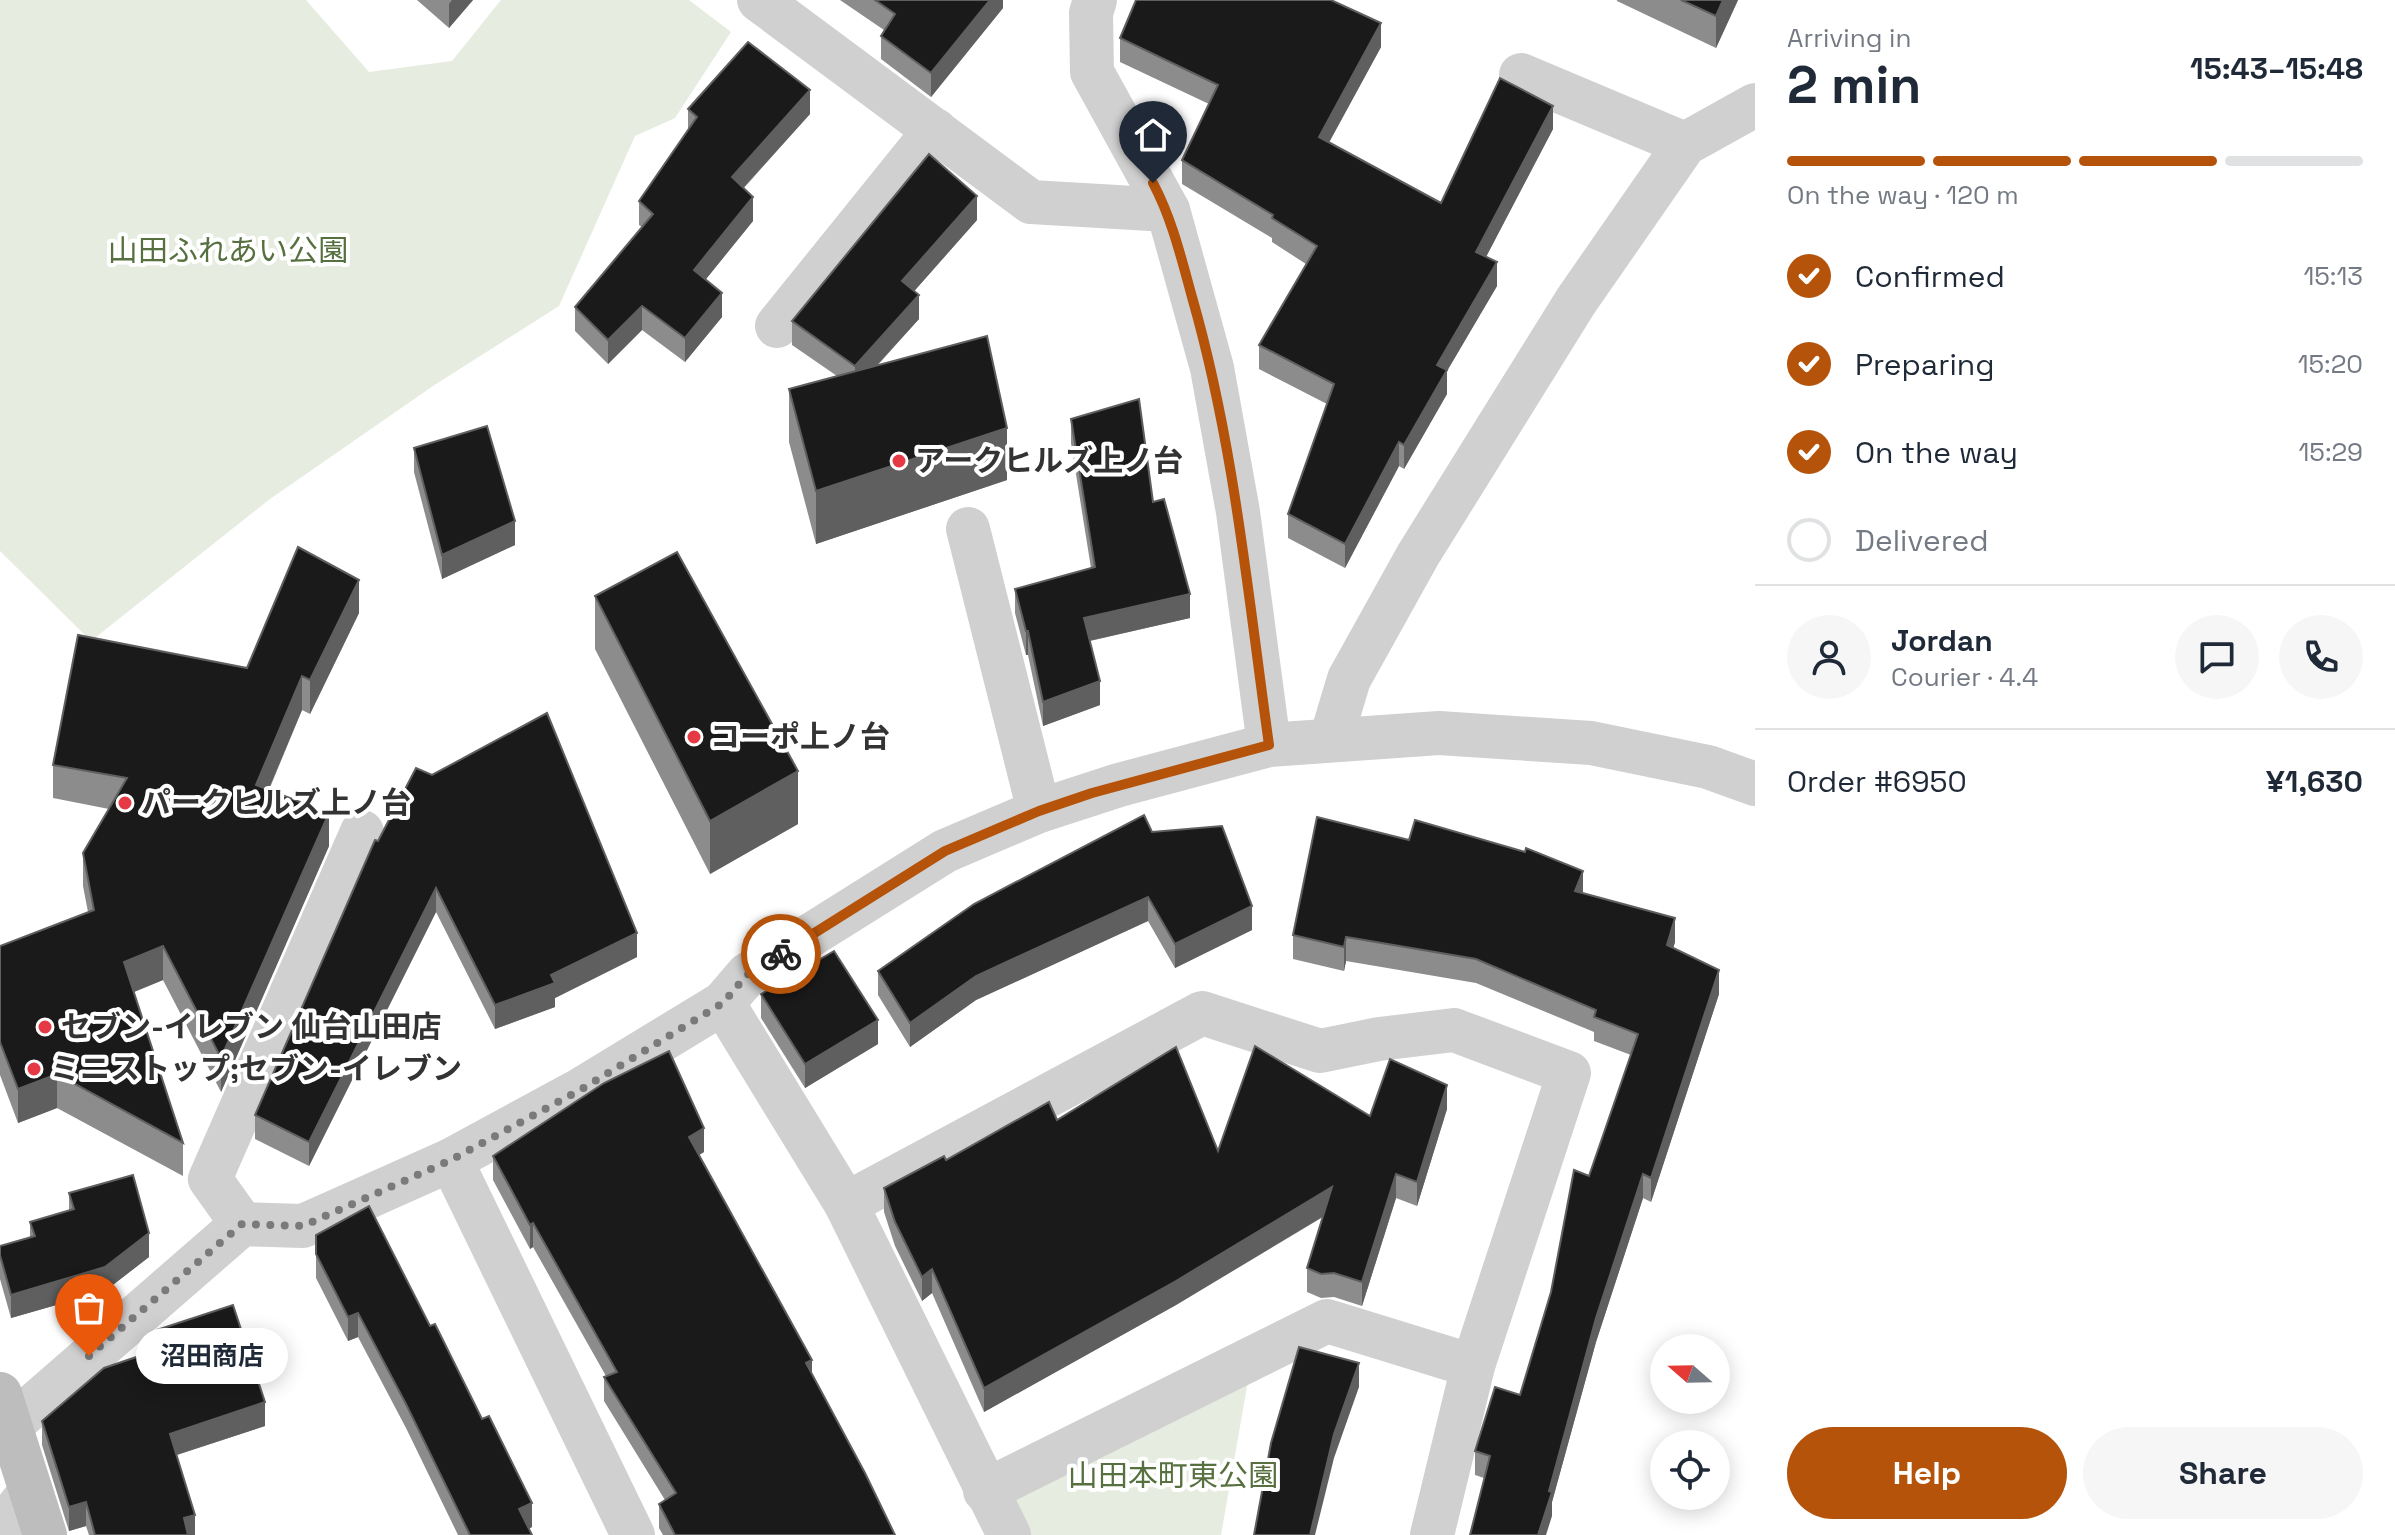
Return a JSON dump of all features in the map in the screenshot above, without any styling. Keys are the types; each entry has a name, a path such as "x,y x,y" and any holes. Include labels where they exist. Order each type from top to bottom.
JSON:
{"street":[{"path":"759,0 1031,202 1168,210"},
{"path":"1095,0 1091,13 1092,72 1168,210 1212,368 1238,512 1269,745"},
{"path":"1521,75 1685,144"},
{"path":"1331,739 1349,679 1418,555 1576,301 1685,144 1755,105"},
{"path":"777,326 935,130"},
{"path":"968,529 1039,811"},
{"path":"45,1535 5,1410 242,1224 303,1226 451,1160 580,1090 723,1003 747,975 945,851 1039,811 1119,785 1269,745 1331,739 1439,733 1591,743 1708,767 1755,784"},
{"path":"242,1224 210,1179 362,832"},
{"path":"723,1003 846,1204 1009,1535"},
{"path":"846,1204 1202,1013 1320,1051 1379,1039 1454,1030 1569,1073 1473,1366 1432,1535"},
{"path":"451,1160 633,1535"},
{"path":"985,1491 1327,1321 1473,1366"},
{"path":"0,1530 31,1491"}],"green space":[{"name":"山田ふれあい公園","path":"0,0 306,0 369,72 452,61 501,0 689,0 731,32 675,118 635,136 559,306 433,386 270,499 91,641 0,551"},
{"name":"山田本町東公園","path":"1249,1375 1221,1535 1029,1535 1009,1495"}],"building":[{"path":"875,0 990,0 931,73 881,36 895,14"},
{"path":"1136,0 1331,0 1381,23 1319,137 1441,203 1500,78 1553,106 1476,252 1497,262 1437,365 1447,370 1404,445 1399,442 1345,544 1288,514 1334,384 1259,345 1317,246 1272,218 1273,215 1182,160 1218,85 1120,38"},
{"path":"1681,0 1723,0 1716,16"},
{"path":"748,42 810,90 732,177 753,197 694,270 722,293 685,338 642,306 608,340 575,307 653,214 639,201 697,117 688,109"},
{"path":"929,154 977,196 902,281 919,295 855,366 792,321"},
{"path":"987,336 1007,428 816,491 789,389"},
{"path":"1139,399 1153,502 1164,499 1190,594 1084,618 1100,681 1043,702 1028,631 1015,589 1095,567 1071,419"},
{"path":"487,426 515,521 442,555 414,448"},
{"path":"298,547 359,580 310,680 302,676 256,785 329,813 221,1058 163,946 124,962 183,1143 57,1074 18,1089 0,1042 0,946 94,910 83,853 127,778 53,765 78,635 247,668"},
{"name":"コーポ上ノ台","path":"677,552 798,771 710,821 595,596"},
{"path":"547,713 637,933 551,975 555,983 495,1005 436,888 309,1142 255,1115 375,840 378,841 416,768 432,775"},
{"path":"1144,815 1152,832 1222,826 1252,906 1175,944 1148,897 976,976 910,1023 878,971 974,904"},
{"path":"1317,817 1409,840 1415,820 1525,852 1526,848 1583,871 1575,891 1675,918 1667,945 1719,970 1651,1178 1643,1174 1596,1318 1549,1491 1552,1492 1538,1535 1470,1535 1490,1456 1475,1451 1495,1387 1520,1395 1551,1292 1574,1170 1589,1176 1638,1034 1594,1017 1596,1010 1476,959 1346,937 1344,947 1293,935"},
{"path":"834,951 878,1020 805,1064 761,994"},
{"path":"1255,1046 1370,1116 1390,1059 1447,1085 1417,1182 1396,1174 1362,1282 1307,1268 1332,1187 1176,1281 984,1388 932,1269 922,1277 895,1222 884,1188 944,1156 946,1160 1049,1102 1057,1120 1176,1047 1218,1151"},
{"path":"669,1051 704,1128 689,1137 812,1360 806,1363 895,1535 675,1535 659,1504 676,1493 604,1377 617,1372 493,1156 604,1083"},
{"path":"133,1175 149,1233 105,1267 11,1295 0,1246 35,1236 30,1222 74,1209 69,1193"},
{"path":"369,1206 430,1326 435,1324 482,1419 489,1416 532,1503 519,1509 532,1535 470,1535 358,1313 348,1317 316,1254 316,1235"},
{"path":"233,1305 265,1402 170,1434 195,1515 184,1518 188,1535 95,1535 86,1502 69,1507 42,1421 104,1368 163,1348 157,1330"},
{"path":"1299,1347 1359,1363 1334,1434 1310,1535 1254,1535 1271,1443"}],"way so far":[{"path":"89,1356 242,1224 303,1226 451,1160 580,1090 723,1003 747,975 781,954"}],"place":[{"name":"アークヒルズ上ノ台","path":"899,461"},
{"name":"コーポ上ノ台","path":"694,737"},
{"name":"パークヒルズ上ノ台","path":"125,803"},
{"name":"セブン-イレブン 仙台山田店","path":"45,1027"},
{"name":"ミニストップ;セブン-イレブン","path":"34,1069"},
{"name":"沼田商店","path":"89,1356"}],"route":[{"path":"781,954 945,851 1039,811 1092,793 1269,745 1238,512 1212,368 1168,210 1153,183"}]}
